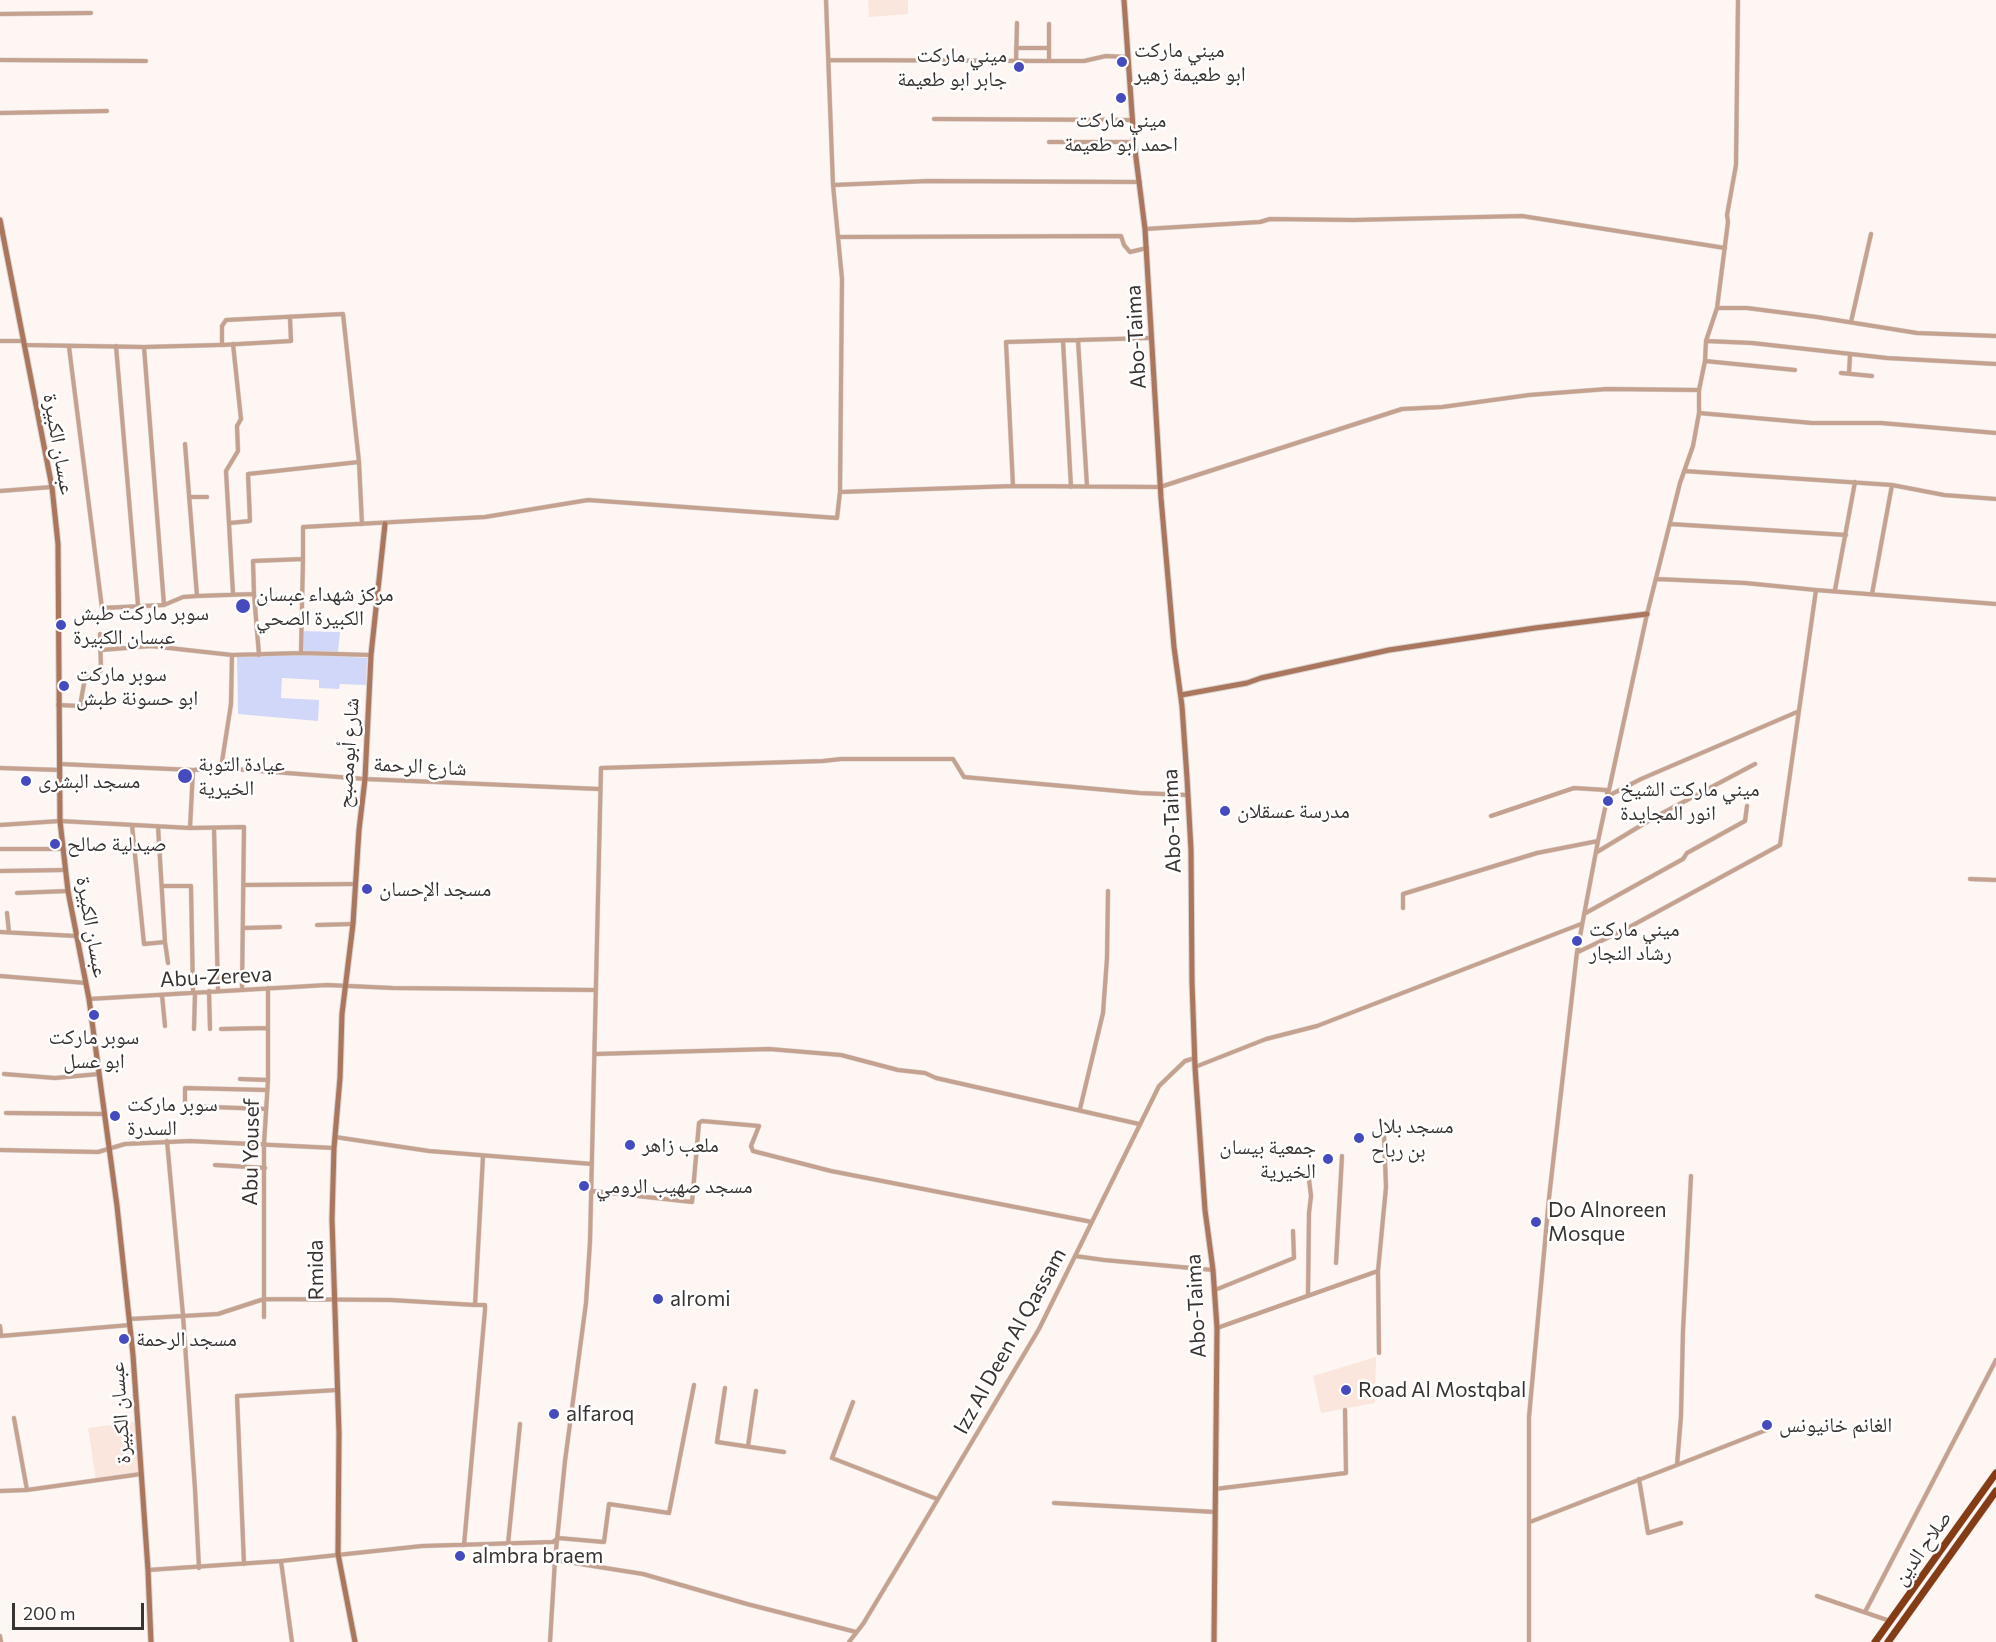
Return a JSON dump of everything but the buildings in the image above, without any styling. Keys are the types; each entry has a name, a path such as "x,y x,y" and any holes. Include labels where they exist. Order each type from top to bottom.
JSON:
{"highway":[{"name":"صلاح الدين","path":"1875,1642 1996,1473"},
{"name":"صلاح الدين","path":"1888,1641 1996,1491"},
{"path":"1881,1635 1888,1641"}],"street":[{"path":"301,653 303,527 485,517 588,500 837,518 840,492 842,279 833,184 826,0"},
{"name":"Abo-Taima","path":"1124,0 1134,142 1145,229 1160,487 1174,647 1181,695 1191,850 1195,1067 1205,1210 1213,1270 1217,1328 1214,1642"},
{"path":"1529,1642 1529,1417 1557,1117 1577,952 1598,841 1647,614 1684,471 1693,446 1699,413 1699,390 1705,361 1706,341 1717,308 1727,215 1736,165 1738,0"},
{"path":"0,14 91,13"},
{"path":"1016,61 1017,23"},
{"path":"1049,24 1049,61"},
{"path":"1016,48 1049,48"},
{"path":"829,60 1084,61 1106,56 1127,57"},
{"path":"0,60 147,61"},
{"path":"0,113 107,111"},
{"path":"934,119 1133,120"},
{"path":"1049,142 1134,142"},
{"path":"833,184 1140,182"},
{"path":"1145,229 1260,222 1270,219 1371,220 1522,216 1725,248"},
{"name":"عبسان الكبيرة","path":"0,220 52,487 58,544 60,821 68,891 86,983 99,1074 130,1322 151,1642"},
{"path":"1851,322 1871,234"},
{"path":"838,237 1121,236 1130,252 1146,248"},
{"path":"1717,308 1747,308 1932,335 1996,336"},
{"path":"222,345 222,326 226,320 344,314 359,462 362,524"},
{"path":"0,341 69,347 222,345 291,341 290,318"},
{"path":"1013,486 1006,342 1150,338"},
{"path":"1078,340 1087,486"},
{"path":"1063,341 1071,487"},
{"path":"1706,341 1752,343 1918,361 1996,364"},
{"path":"233,344 241,419 237,426 238,451 226,471 233,594"},
{"path":"116,346 138,605"},
{"path":"69,347 102,608 164,605 183,597 254,594"},
{"path":"144,347 164,605"},
{"path":"1848,373 1850,355"},
{"path":"1705,361 1795,370"},
{"path":"1841,373 1872,376"},
{"path":"840,492 1013,486 1160,487 1402,410 1529,395 1607,389 1699,390"},
{"path":"1699,413 1812,423 1881,423 1996,433"},
{"path":"185,444 197,596"},
{"path":"230,523 250,521 248,474 359,462"},
{"path":"1684,471 1892,485 1944,495 1996,499"},
{"path":"1835,590 1855,482"},
{"path":"1872,594 1892,485"},
{"path":"0,491 52,487"},
{"path":"189,497 207,497"},
{"name":"شارع أبومصبح","path":"345,985 353,924 365,778 371,655 386,524"},
{"path":"1670,524 1846,535"},
{"path":"259,655 253,561 303,559"},
{"path":"1657,579 1745,583 1996,604"},
{"path":"1577,952 1624,930 1780,845 1816,590"},
{"path":"1181,695 1247,683 1389,650 1647,614"},
{"path":"58,705 80,706 85,678 96,675 101,670 100,634"},
{"path":"101,650 151,646 232,655 301,653 371,655"},
{"path":"221,768 231,704 232,655"},
{"path":"1608,796 1641,779 1797,712"},
{"path":"550,1642 555,1560 568,1430 585,1303 592,1191 601,768 841,759 953,759 964,777 1187,795"},
{"path":"1596,852 1655,817 1755,765"},
{"name":"شارع الرحمة","path":"0,768 193,770 221,768 365,778 599,789"},
{"path":"190,828 193,770"},
{"path":"1491,816 1574,788 1606,790 1608,796"},
{"path":"1584,915 1745,821 1747,806"},
{"path":"0,825 60,821 190,828 244,827 242,989"},
{"path":"132,825 144,944 165,942"},
{"path":"158,826 168,963"},
{"path":"214,828 218,991"},
{"path":"1403,908 1402,894 1537,853 1598,841"},
{"path":"0,849 63,849"},
{"path":"0,872 65,870"},
{"path":"1970,879 1996,880"},
{"path":"243,885 355,884"},
{"path":"162,886 191,886 194,1029"},
{"path":"17,893 68,891"},
{"path":"1080,1109 1103,1013 1108,891"},
{"path":"7,913 9,932"},
{"path":"317,925 353,924"},
{"path":"1195,1067 1266,1038 1317,1026 1581,924"},
{"path":"243,928 280,927"},
{"path":"0,933 76,936"},
{"path":"0,975 86,983"},
{"name":"Abu-Zereva","path":"88,999 345,985 393,988 597,990"},
{"name":"Rmida","path":"345,985 334,1137 333,1299 337,1390 338,1554 356,1642"},
{"name":"Abu Yousef","path":"264,1317 264,1144 268,1080 268,988"},
{"path":"209,991 210,1029"},
{"path":"162,995 165,1026"},
{"path":"221,1029 268,1028"},
{"path":"595,1054 769,1049 841,1055 1139,1124"},
{"name":"Izz Al Deen Al Qassam","path":"849,1642 907,1551 1039,1329 1159,1086 1185,1061 1195,1058"},
{"path":"4,1074 55,1078 99,1074"},
{"path":"240,1079 268,1080"},
{"path":"266,1109 185,1106 185,1088 267,1090"},
{"path":"6,1113 104,1114"},
{"path":"592,1191 692,1202 699,1123 702,1121 759,1126 751,1146 753,1151 870,1179 1092,1222"},
{"path":"1379,1353 1378,1271 1386,1187 1384,1135"},
{"path":"334,1137 429,1151 592,1164"},
{"path":"167,1141 183,1316 199,1568"},
{"path":"0,1150 98,1152 125,1144 167,1141 334,1148"},
{"path":"475,1305 483,1156"},
{"path":"1336,1263 1342,1156"},
{"path":"215,1165 265,1168"},
{"path":"1308,1171 1311,1196 1308,1296"},
{"path":"1677,1465 1690,1176"},
{"path":"1215,1290 1294,1258 1293,1231"},
{"path":"1075,1256 1213,1270"},
{"path":"1217,1328 1378,1271"},
{"path":"0,1326 1,1336 218,1314 264,1299 391,1300 485,1305 464,1545"},
{"path":"1866,1612 1996,1360"},
{"path":"148,1570 282,1562 422,1546 553,1542 558,1538 604,1542 609,1504 669,1513 694,1385"},
{"path":"725,1388 717,1442 784,1452"},
{"path":"244,1564 237,1396 337,1390"},
{"path":"748,1446 756,1391"},
{"path":"853,1402 832,1458 937,1499"},
{"path":"1215,1490 1346,1473 1345,1410"},
{"path":"14,1418 27,1490"},
{"path":"508,1544 520,1424"},
{"path":"1530,1522 1769,1429"},
{"path":"0,1491 27,1490 141,1474"},
{"path":"1639,1479 1648,1533 1681,1523"},
{"path":"1054,1503 1215,1512"},
{"path":"555,1560 661,1579 856,1632"},
{"path":"282,1562 292,1642"},
{"path":"1817,1596 1891,1621"},
{"path":"0,1636 1,1642"}],"shaded area":[{"path":"868,0 908,0 908,14 869,17"},
{"path":"302,631 340,632 338,652 305,651 301,648"},
{"path":"305,654 367,658 366,685 340,684 339,689 319,688 319,680 282,678 281,698 319,700 318,721 238,714 237,657"},
{"name":"Road Al Mostqbal","path":"1376,1357 1375,1403 1321,1413 1313,1376"},
{"path":"134,1422 139,1473 96,1480 88,1428"}],"place":[{"name":"ميني ماركت ابو طعيمة زهير","path":"1122,62"},
{"name":"ميني ماركت جابر ابو طعيمة","path":"1019,67"},
{"name":"ميني ماركت احمد ابو طعيمة","path":"1121,98"},
{"name":"مركز شهداء عبسان الكبيرة الصحي","path":"243,606"},
{"name":"سوبر ماركت طبش عبسان الكبيرة","path":"61,625"},
{"name":"سوبر ماركت ابو حسونة طبش","path":"64,686"},
{"name":"عيادة التوبة الخيرية","path":"185,776"},
{"name":"مسجد البشرى","path":"26,781"},
{"name":"ميني ماركت الشيخ انور المجايدة","path":"1608,801"},
{"name":"مدرسة عسقلان","path":"1225,811"},
{"name":"صيدلية صالح","path":"55,844"},
{"name":"مسجد الإحسان","path":"367,889"},
{"name":"ميني ماركت رشاد النجار","path":"1577,941"},
{"name":"سوبر ماركت ابو عسل","path":"94,1015"},
{"name":"سوبر ماركت السدرة","path":"115,1116"},
{"name":"مسجد بلال بن رباح","path":"1359,1138"},
{"name":"ملعب زاهر","path":"630,1145"},
{"name":"جمعية بيسان الخيرية","path":"1328,1159"},
{"name":"مسجد صهيب الرومي","path":"584,1186"},
{"name":"Do Alnoreen Mosque","path":"1536,1222"},
{"name":"alromi","path":"658,1299"},
{"name":"مسجد الرحمة","path":"124,1339"},
{"name":"Road Al Mostqbal","path":"1346,1390"},
{"name":"alfaroq","path":"554,1414"},
{"name":"الغانم خانيونس","path":"1767,1425"},
{"name":"almbra braem","path":"460,1556"}]}
